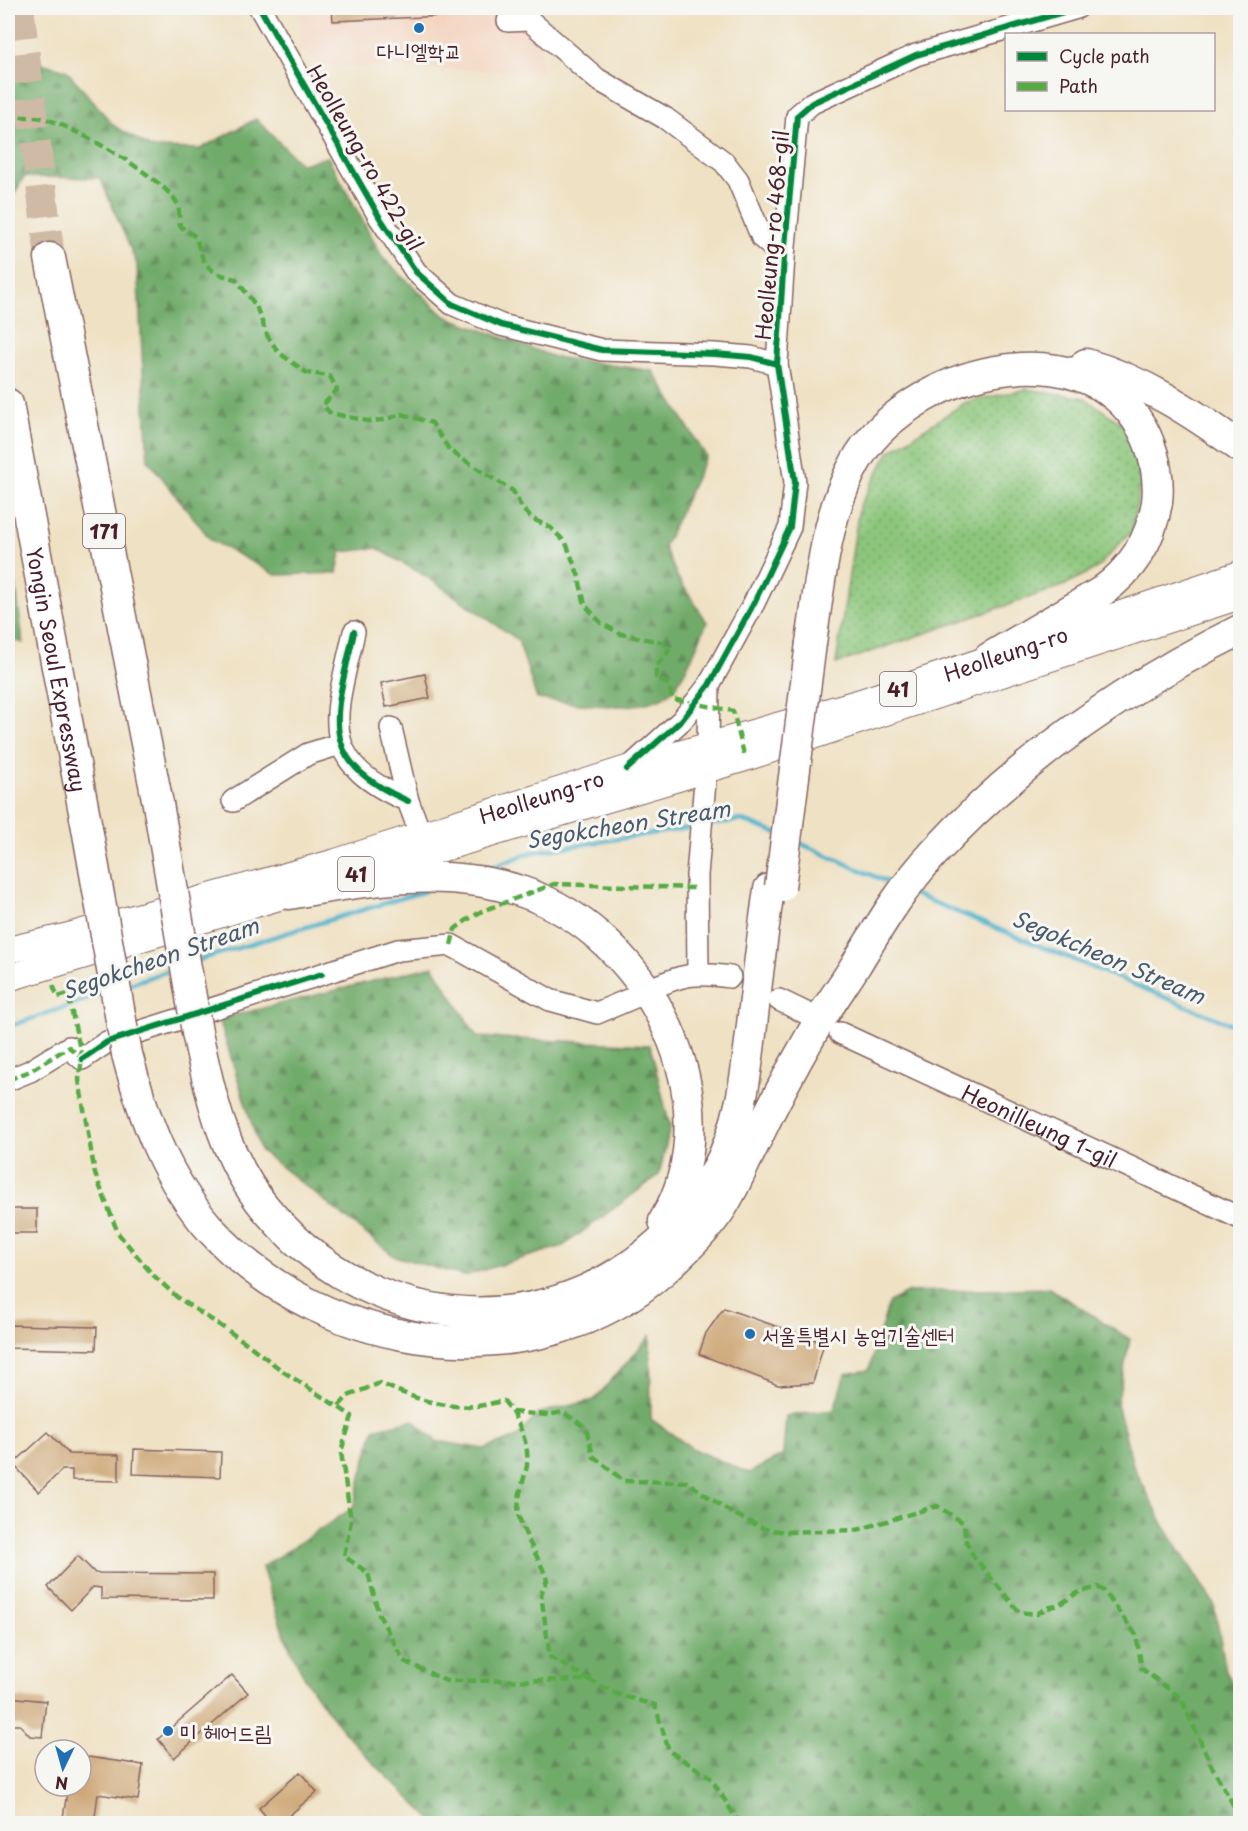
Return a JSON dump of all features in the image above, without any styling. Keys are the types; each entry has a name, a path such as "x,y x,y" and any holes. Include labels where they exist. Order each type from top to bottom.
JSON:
{"highway":[{"name":"171","path":"50,258 159,804 196,1032 223,1134 240,1172 265,1209 287,1233 327,1266 351,1279 405,1301 433,1309 492,1313 522,1310 574,1297 650,1267"},
{"path":"650,1267 668,1233 693,1204 716,1171 729,1144 745,1082 774,888 805,645 814,533 829,479 851,442 874,417 904,393 932,377 958,367 1008,356 1040,357 1082,363 1118,374 1157,392 1190,411 1240,447"},
{"path":"805,645 834,512 855,462 881,426 930,392 965,378 1009,369 1066,373 1107,390 1124,404 1138,422 1150,445 1156,469 1158,490 1153,521 1138,555 1117,579 989,658"},
{"name":"Yongin Seoul Expressway","path":"8,404 127,1054 140,1104 157,1146 171,1173 200,1216 250,1265 294,1295 366,1326 423,1339 474,1342 505,1340 561,1329 604,1312 635,1293 650,1267"},
{"path":"650,1267 720,1211 815,1028 875,931 934,853 993,796 1058,741 1130,691 1189,656 1240,630"},
{"path":"289,894 385,879 446,878 497,884 543,900 592,931 628,967 668,1031 686,1076 690,1128 684,1176 650,1267"}],"main road":[{"name":"Heolleung-ro","path":"8,950 142,916 336,862 627,769 706,758 861,702 1240,574"},
{"name":"Heolleung-ro","path":"8,978 289,894 706,758 1240,596"}],"street":[{"name":"Heolleung-ro 422-gil","path":"260,8 380,218 416,272 452,304 501,325 602,350 752,357 777,364"},
{"name":"Heolleung-ro 468-gil","path":"627,769 682,720 709,685 754,603 790,527 795,482 777,364 797,116 812,103 916,56 1077,8"},
{"name":"Heolleung-ro 468-gil","path":"508,21 529,20 597,79 664,118 724,162 738,180 762,238 784,257"},
{"path":"354,632 340,700 337,735 344,754 364,775 384,791 408,801"},
{"name":"Heolleung-ro 468-gil","path":"706,758 709,685"},
{"path":"391,728 408,801 421,835"},
{"path":"233,801 308,754 340,744"},
{"path":"698,973 697,875 706,758"},
{"path":"8,1080 30,1071 69,1047 82,1059 107,1042 398,950 451,945 550,1000 597,1013 672,978 698,973 730,977"},
{"path":"778,1000 806,1013"},
{"name":"Heonilleung 1-gil","path":"840,1033 1240,1218"}],"shaded area":[{"name":"다니엘학교","path":"301,8 536,8 543,72 324,66 300,48"}],"green space":[{"path":"23,58 66,70 114,126 151,148 200,149 256,119 301,164 328,157 383,258 445,316 554,357 653,371 706,456 664,547 678,578 707,622 696,649 675,688 657,700 624,706 537,699 518,640 427,577 377,548 341,552 337,573 276,575 211,540 148,460 137,264 100,178 24,177 8,205 8,67"},
{"path":"1027,389 1085,398 1125,426 1141,480 1132,531 1097,568 1063,586 836,664 859,507 889,452 966,402"},
{"path":"8,564 14,572 23,643 8,638"},
{"path":"433,966 477,1037 650,1045 670,1127 659,1175 563,1246 464,1276 394,1256 260,1150 219,1019"},
{"path":"1049,1288 1130,1339 1117,1404 1133,1465 1164,1526 1214,1604 1226,1671 1240,1701 1240,1823 435,1823 339,1726 312,1689 295,1660 282,1630 262,1567 353,1508 374,1429 413,1420 436,1441 484,1449 517,1437 539,1413 594,1400 650,1336 651,1419 693,1449 749,1473 783,1455 786,1416 834,1410 845,1374 869,1370 889,1302 909,1292"}],"building":[{"path":"332,8 467,8 467,15 333,21"},
{"path":"425,674 430,698 386,707 381,683"},
{"path":"8,1209 37,1209 37,1233 8,1233"},
{"path":"724,1308 824,1343 813,1383 778,1385 699,1354 706,1333"},
{"path":"8,1325 97,1327 96,1350 8,1348"},
{"path":"48,1432 69,1454 119,1455 119,1481 72,1480 72,1470 62,1470 39,1492 13,1464"},
{"path":"134,1449 221,1452 220,1477 133,1474"},
{"path":"78,1556 95,1573 213,1574 213,1600 101,1599 101,1588 93,1587 71,1610 48,1587"},
{"path":"232,1675 248,1693 174,1758 158,1739"},
{"path":"8,1697 46,1701 42,1737 30,1736 20,1725 8,1725"},
{"path":"93,1758 143,1765 138,1800 98,1794 94,1824 62,1824 66,1798 93,1798"},
{"path":"300,1772 317,1792 279,1824 272,1824 259,1808"}],"waterway":[{"name":"Segokcheon Stream","path":"706,825 741,820 776,833"},
{"name":"Segokcheon Stream","path":"484,870 533,852 695,827"},
{"name":"Segokcheon Stream","path":"795,841 894,885"},
{"name":"Segokcheon Stream","path":"195,961 425,891"},
{"name":"Segokcheon Stream","path":"913,894 1240,1028"},
{"name":"Segokcheon Stream","path":"124,986 176,968"},
{"name":"Segokcheon Stream","path":"8,1027 105,993"}],"tunnel":[{"path":"19,8 50,258"}],"marked path":[{"path":"8,111 21,117 42,118 73,130 115,153 169,192 178,205 180,226 196,237 201,255 212,270 236,279 256,306 267,335 278,352 307,373 330,376 337,390 323,405 330,413 367,421 384,420 402,414 432,423 450,451 513,491 523,510 533,519 551,528 566,543 578,574 585,605 601,623 621,634 666,643 669,651 656,666 656,677 669,685 672,699 733,711 745,758"},
{"path":"451,945 455,929 482,911 554,884 697,888"},
{"path":"53,985 58,997 68,994 82,1059 79,1080 95,1174 118,1233 152,1274 177,1297 245,1342 284,1372 352,1416 341,1452 351,1521 344,1556 368,1573 379,1615 404,1661 446,1681 590,1680 619,1695 655,1705 669,1751 710,1777 740,1824"},
{"path":"8,1080 30,1071 69,1047 82,1058"},
{"path":"339,1406 348,1396 380,1383 415,1397 451,1406 479,1406 504,1401 519,1425 527,1452 519,1514 547,1580 541,1594 550,1657 590,1680"},
{"path":"512,1412 548,1415 563,1412 586,1428 593,1456 624,1481 687,1482 730,1512 765,1529 785,1532 857,1530 937,1506 964,1523 966,1541 974,1557 1019,1612 1037,1614 1059,1605 1077,1593 1098,1587 1104,1591 1136,1635 1142,1669 1181,1698 1210,1763 1240,1817"}],"cycle path":[{"path":"260,8 380,218 416,272 452,304 501,325 602,350 715,354 751,357 777,364"},
{"path":"627,769 682,720 709,685 754,603 790,527 795,482 777,364 797,116 812,103 916,55 1077,8"},
{"path":"354,632 338,711 339,732 344,751 357,769 378,785 408,801"},
{"path":"82,1059 107,1042 322,974"}],"place":[{"name":"다니엘학교","path":"419,28"},
{"name":"서울특별시 농업기술센터","path":"750,1334"},
{"name":"미 헤어드림","path":"168,1731"}]}
